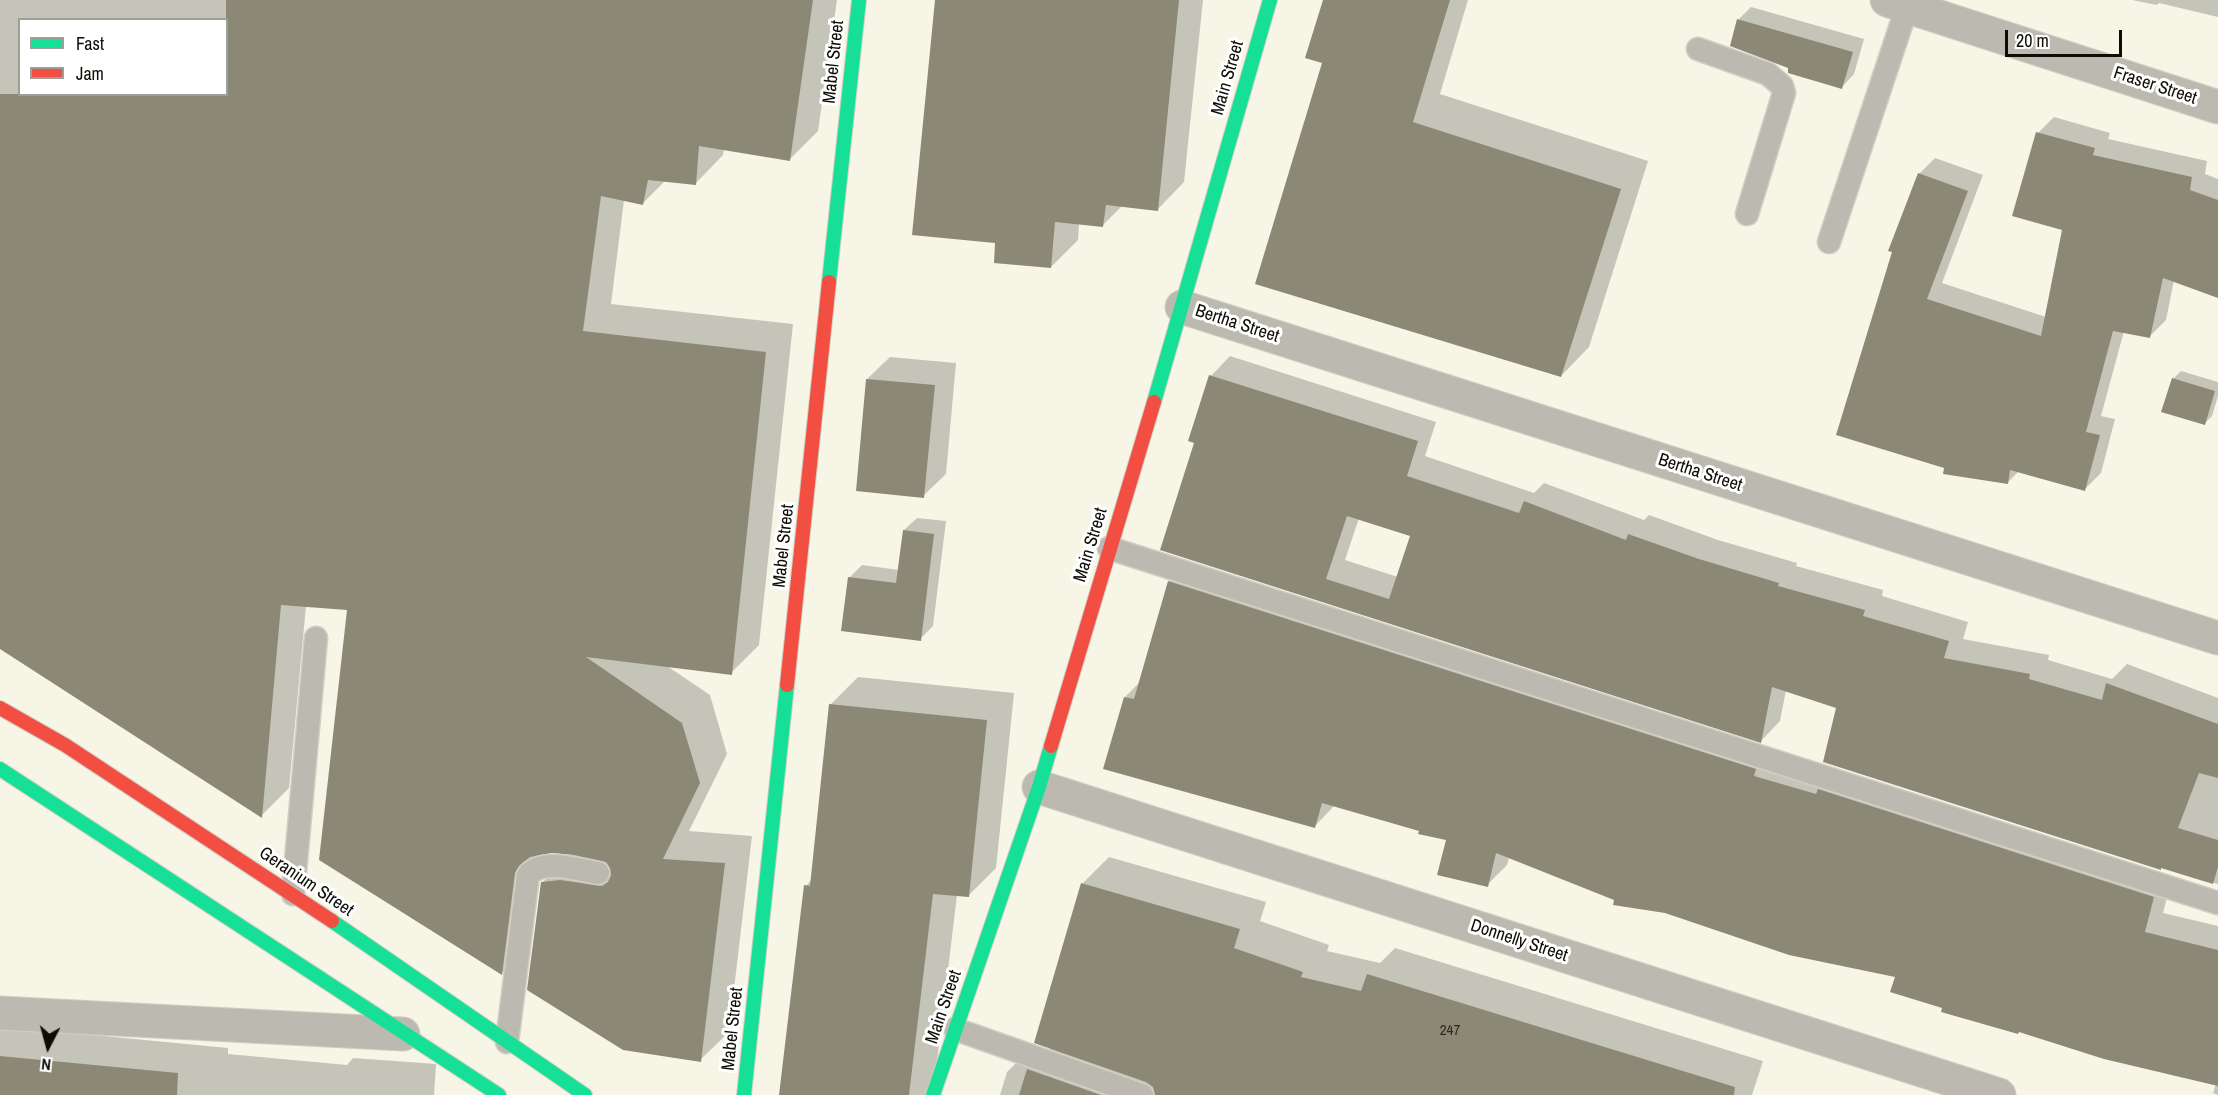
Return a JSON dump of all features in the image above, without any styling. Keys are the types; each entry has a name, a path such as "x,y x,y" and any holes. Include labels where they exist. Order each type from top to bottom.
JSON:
{"main road":[{"name":"Mabel Street","path":"744,1095 859,0"},
{"name":"Main Street","path":"933,1095 1039,787 1108,548 1182,307 1270,0"},
{"name":"Geranium Street","path":"0,708 65,745 292,894 585,1095"},
{"path":"0,769 499,1095"}],"street":[{"name":"Fraser Street","path":"1897,3 2218,106"},
{"name":"Bertha Street","path":"1182,307 2218,638"},
{"name":"Donnelly Street","path":"1039,787 1998,1095"},
{"path":"0,1013 403,1034"}],"lane":[{"path":"1829,242 1897,3"},
{"path":"1698,49 1768,74 1782,86 1784,93 1746,214"},
{"path":"1108,548 2218,903"},
{"path":"292,894 316,638"},
{"path":"507,1042 528,874 534,869 546,866 598,873"},
{"path":"956,1029 1142,1095"}],"building":[{"path":"226,0 813,0 790,161 699,146 696,185 648,180 643,205 601,196 583,331 766,352 732,675 586,657 682,723 700,783 663,859 725,863 701,1062 623,1050 527,990 541,882 560,880 602,886 608,882 611,875 606,862 552,853 530,857 520,865 515,873 502,975 319,860 347,610 281,605 262,818 0,649 0,94 18,94 18,96 228,96 228,18 226,18"},
{"path":"935,0 1179,0 1158,211 1106,205 1103,227 1055,222 1051,268 994,263 995,243 912,235"},
{"path":"1323,0 1450,0 1413,122 1621,189 1561,377 1255,284 1322,63 1305,58"},
{"path":"1737,19 1853,52 1842,89 1788,73 1788,68 1730,46"},
{"path":"2036,132 2095,148 2093,155 2192,177 2190,190 2218,200 2218,298 2163,278 2150,338 2113,331 2086,432 2100,435 2085,491 2010,470 2008,484 1943,474 1944,468 1836,435 1892,252 1888,251 1918,173 1968,191 1927,299 2041,336 2062,230 2012,216"},
{"path":"1209,375 1418,441 1407,476 1519,513 1524,501 1626,540 1628,534 1699,559 1779,583 1778,586 1865,610 1863,616 1949,641 1944,658 2030,674 2029,679 2102,700 2106,683 2218,724 2218,778 2199,773 2178,828 2218,840 2218,867 2213,884 2161,868 2161,870 1823,762 1836,708 1772,687 1761,743 1160,550 1194,443 1188,441","holes":["1347,516 1410,536 1389,599 1326,579"]},
{"path":"2172,378 2215,391 2205,425 2161,412"},
{"path":"866,379 935,385 924,498 856,491"},
{"path":"903,530 934,534 921,641 841,631 848,577 896,583"},
{"path":"1168,581 1756,769 1754,776 1816,794 1818,789 2154,897 2145,932 2218,950 2218,1086 2104,1059 2019,1032 2018,1034 1941,1012 1942,1008 1890,992 1895,977 1789,955 1665,913 1613,905 1614,900 1496,853 1488,887 1437,875 1446,840 1418,834 1419,831 1322,803 1315,828 1103,769 1124,697 1134,699"},
{"path":"829,704 987,720 969,897 933,894 909,1095 779,1095 804,885 810,886"},
{"path":"1081,883 1240,929 1234,948 1303,972 1301,977 1361,991 1367,974 1735,1087 1734,1095 1155,1095 1153,1087 1146,1082 1034,1043"},
{"path":"0,1056 178,1073 177,1095 0,1095"},
{"path":"1027,1069 1101,1095 1019,1095"}],"traffic: fast":[{"path":"829,282 859,0"},
{"path":"1154,402 1270,0"},
{"path":"744,1095 787,685"},
{"path":"933,1095 1051,746"},
{"path":"0,769 499,1095"},
{"path":"332,921 585,1095"}],"traffic: jam":[{"path":"787,685 829,282"},
{"path":"1051,746 1154,402"},
{"path":"0,708 65,745 332,921"}]}
